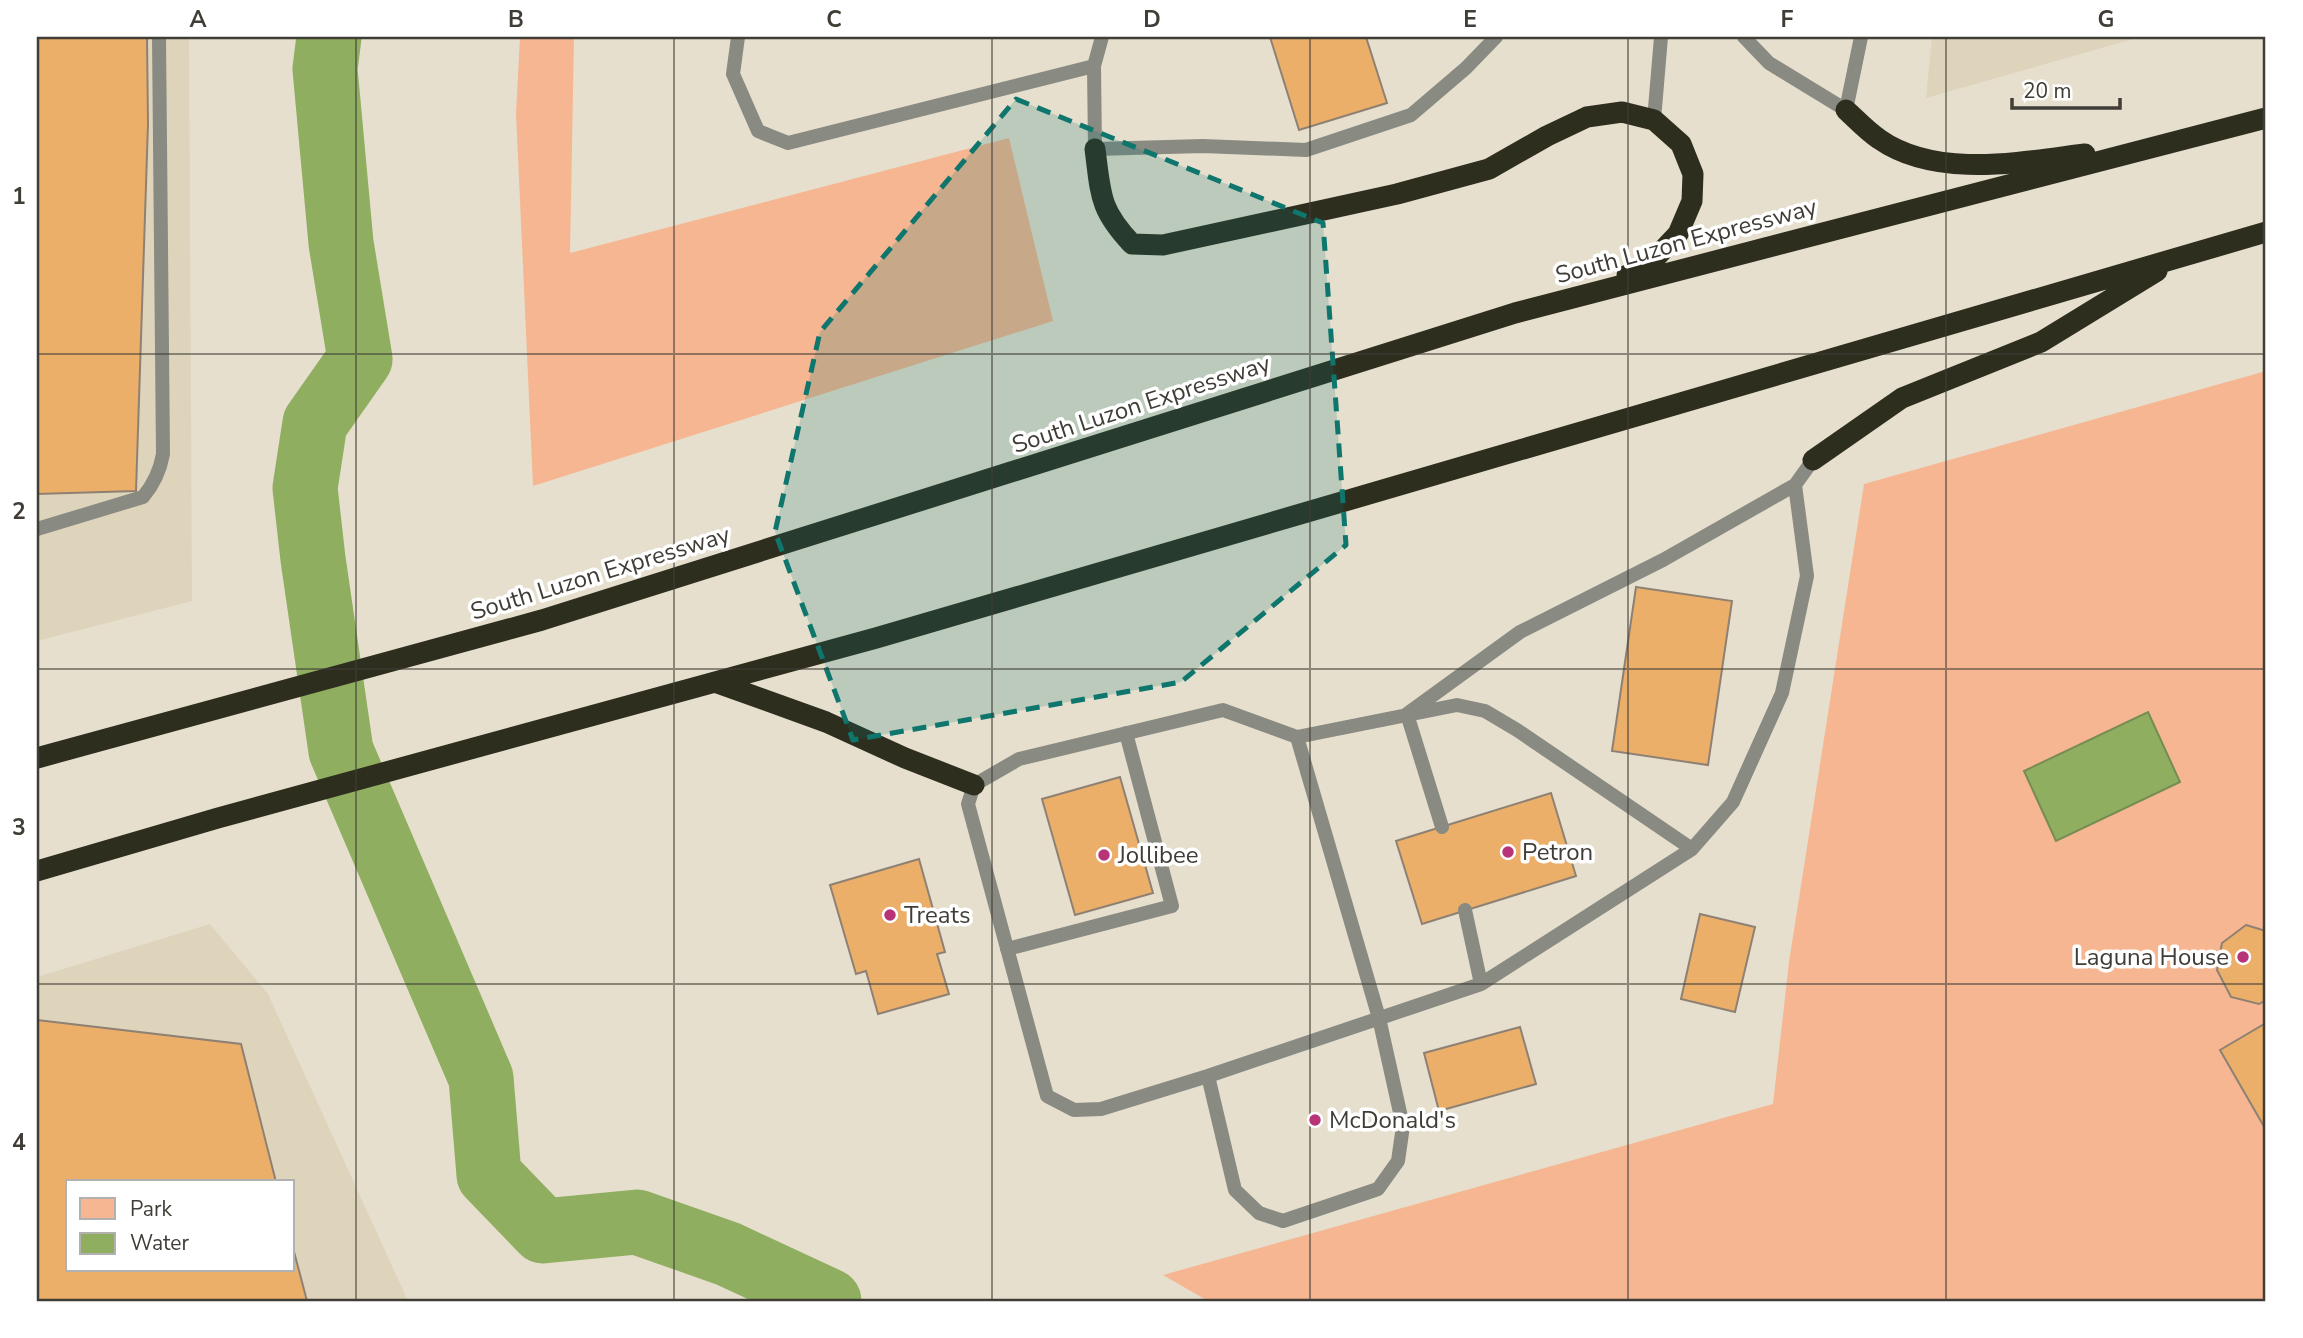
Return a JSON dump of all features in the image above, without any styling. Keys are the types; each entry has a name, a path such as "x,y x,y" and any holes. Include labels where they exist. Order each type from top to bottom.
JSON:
{"highway":[{"path":"1846,110 1879,140 1924,160 2001,164 2171,143"},
{"path":"1096,149 1102,201 1115,226 1132,244 1163,245 1397,194 1489,169 1587,117 1622,112 1654,120 1681,144 1693,174 1692,201 1678,234 1644,270 1515,313"},
{"name":"South Luzon Expressway","path":"37,758 542,620 1515,313 2266,118"},
{"path":"37,871 218,818 580,720 1152,559 2266,232"},
{"path":"1813,460 1902,397 2041,342 2179,257"},
{"path":"715,682 826,722 905,758 974,785"}],"lane":[{"path":"37,529 143,496 161,467 159,37"},
{"path":"738,37 733,74 758,131 788,143 1094,66"},
{"path":"1102,37 1094,66 1096,149 1203,146 1306,150 1411,115 1466,68 1496,37"},
{"path":"1654,120 1661,37"},
{"path":"1744,37 1769,63 1846,110 1861,37"},
{"path":"1407,714 1520,632 1663,560 1795,485 1813,460"},
{"path":"1692,849 1485,711 1457,705 1297,737 1223,710 1019,759 974,785 968,804 1047,1096 1073,1110 1101,1108 1208,1076 1481,984 1692,849 1733,802 1782,693 1807,576 1795,485"},
{"path":"1407,714 1442,827"},
{"path":"1007,949 1172,906 1126,733"},
{"path":"1208,1076 1235,1190 1259,1213 1283,1221 1378,1189 1398,1161 1403,1126 1379,1018 1297,737"},
{"path":"1465,910 1481,984"}],"highlighted area":[{"path":"1016,99 1323,223 1346,545 1181,682 853,740 775,532 820,332"}],"shaded area":[{"path":"37,37 189,37 192,601 37,641"},
{"path":"1932,37 2140,37 1926,98"},
{"path":"210,924 268,994 408,1301 37,1301 37,977"}],"green space":[{"path":"520,37 574,37 570,253 1009,138 1053,321 533,486 516,113"},
{"path":"2266,371 2266,1301 1208,1301 1163,1275 1773,1104 1789,962 1864,484"}],"water":[{"path":"2148,712 2180,782 2056,841 2024,771"}],"building":[{"path":"37,37 147,37 148,124 136,491 37,494"},
{"path":"1270,37 1366,37 1387,103 1299,130"},
{"path":"1636,587 1732,601 1708,765 1612,751"},
{"path":"1120,777 1153,893 1075,915 1042,799"},
{"path":"1551,793 1576,876 1422,924 1396,841"},
{"path":"919,859 945,952 937,954 949,994 878,1014 866,971 856,974 830,885"},
{"path":"1700,914 1755,927 1735,1012 1681,999"},
{"name":"Laguna House","path":"2246,925 2266,931 2266,1000 2259,1004 2231,997 2217,970 2222,943"},
{"path":"37,1020 241,1044 275,1180 66,1180 66,1272 294,1272 294,1252 307,1301 37,1301"},
{"name":"Laguna House","path":"2266,1023 2266,1130 2220,1050"},
{"path":"1520,1027 1536,1084 1439,1111 1424,1053"}],"waterway":[{"path":"329,37 325,69 341,243 360,359 315,423 305,488 313,559 341,751 481,1078 489,1175 543,1231 637,1222 728,1254 829,1301"}],"place":[{"name":"Petron","path":"1508,852"},
{"name":"Jollibee","path":"1104,855"},
{"name":"Treats","path":"890,915"},
{"name":"Laguna House","path":"2243,957"},
{"name":"McDonald's","path":"1315,1120"}]}
